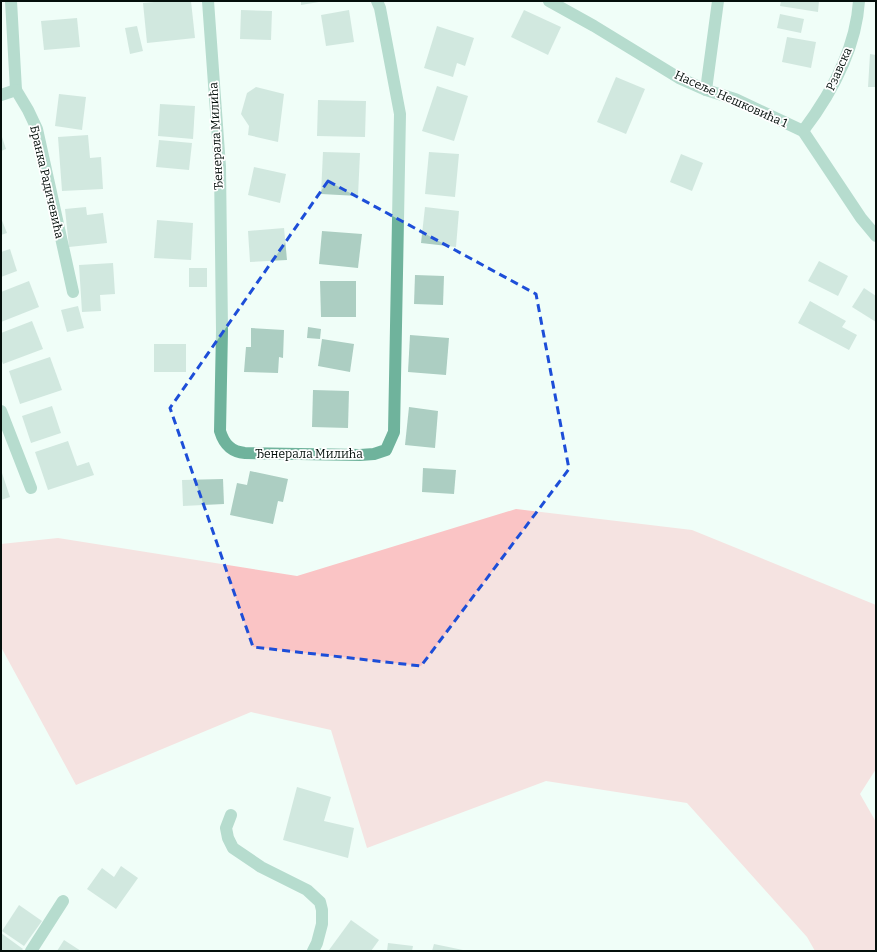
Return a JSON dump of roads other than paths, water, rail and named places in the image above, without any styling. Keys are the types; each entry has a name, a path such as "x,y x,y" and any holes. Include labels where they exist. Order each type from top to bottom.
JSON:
{"street":[{"path":"1,95 16,90 11,1"},
{"name":"Ђенерала Милића","path":"208,1 220,167 222,330 220,431 223,439 229,447 236,452 360,455 374,454 386,450 394,432 400,114 380,8 377,1"},
{"name":"Насеље Нешковића 1","path":"549,1 594,26 679,78 706,90 735,99 803,131 861,218 876,236"},
{"path":"706,90 718,1"},
{"name":"Рзавска","path":"803,131 819,111 847,56 858,13 859,1"},
{"name":"Бранка Радичевића","path":"16,90 37,129 73,292"},
{"path":"1,411 31,488"},
{"path":"231,816 226,828 228,838 233,848 261,867 307,890 320,902 322,910 322,924 317,943 313,951"},
{"path":"31,951 63,901"}]}
